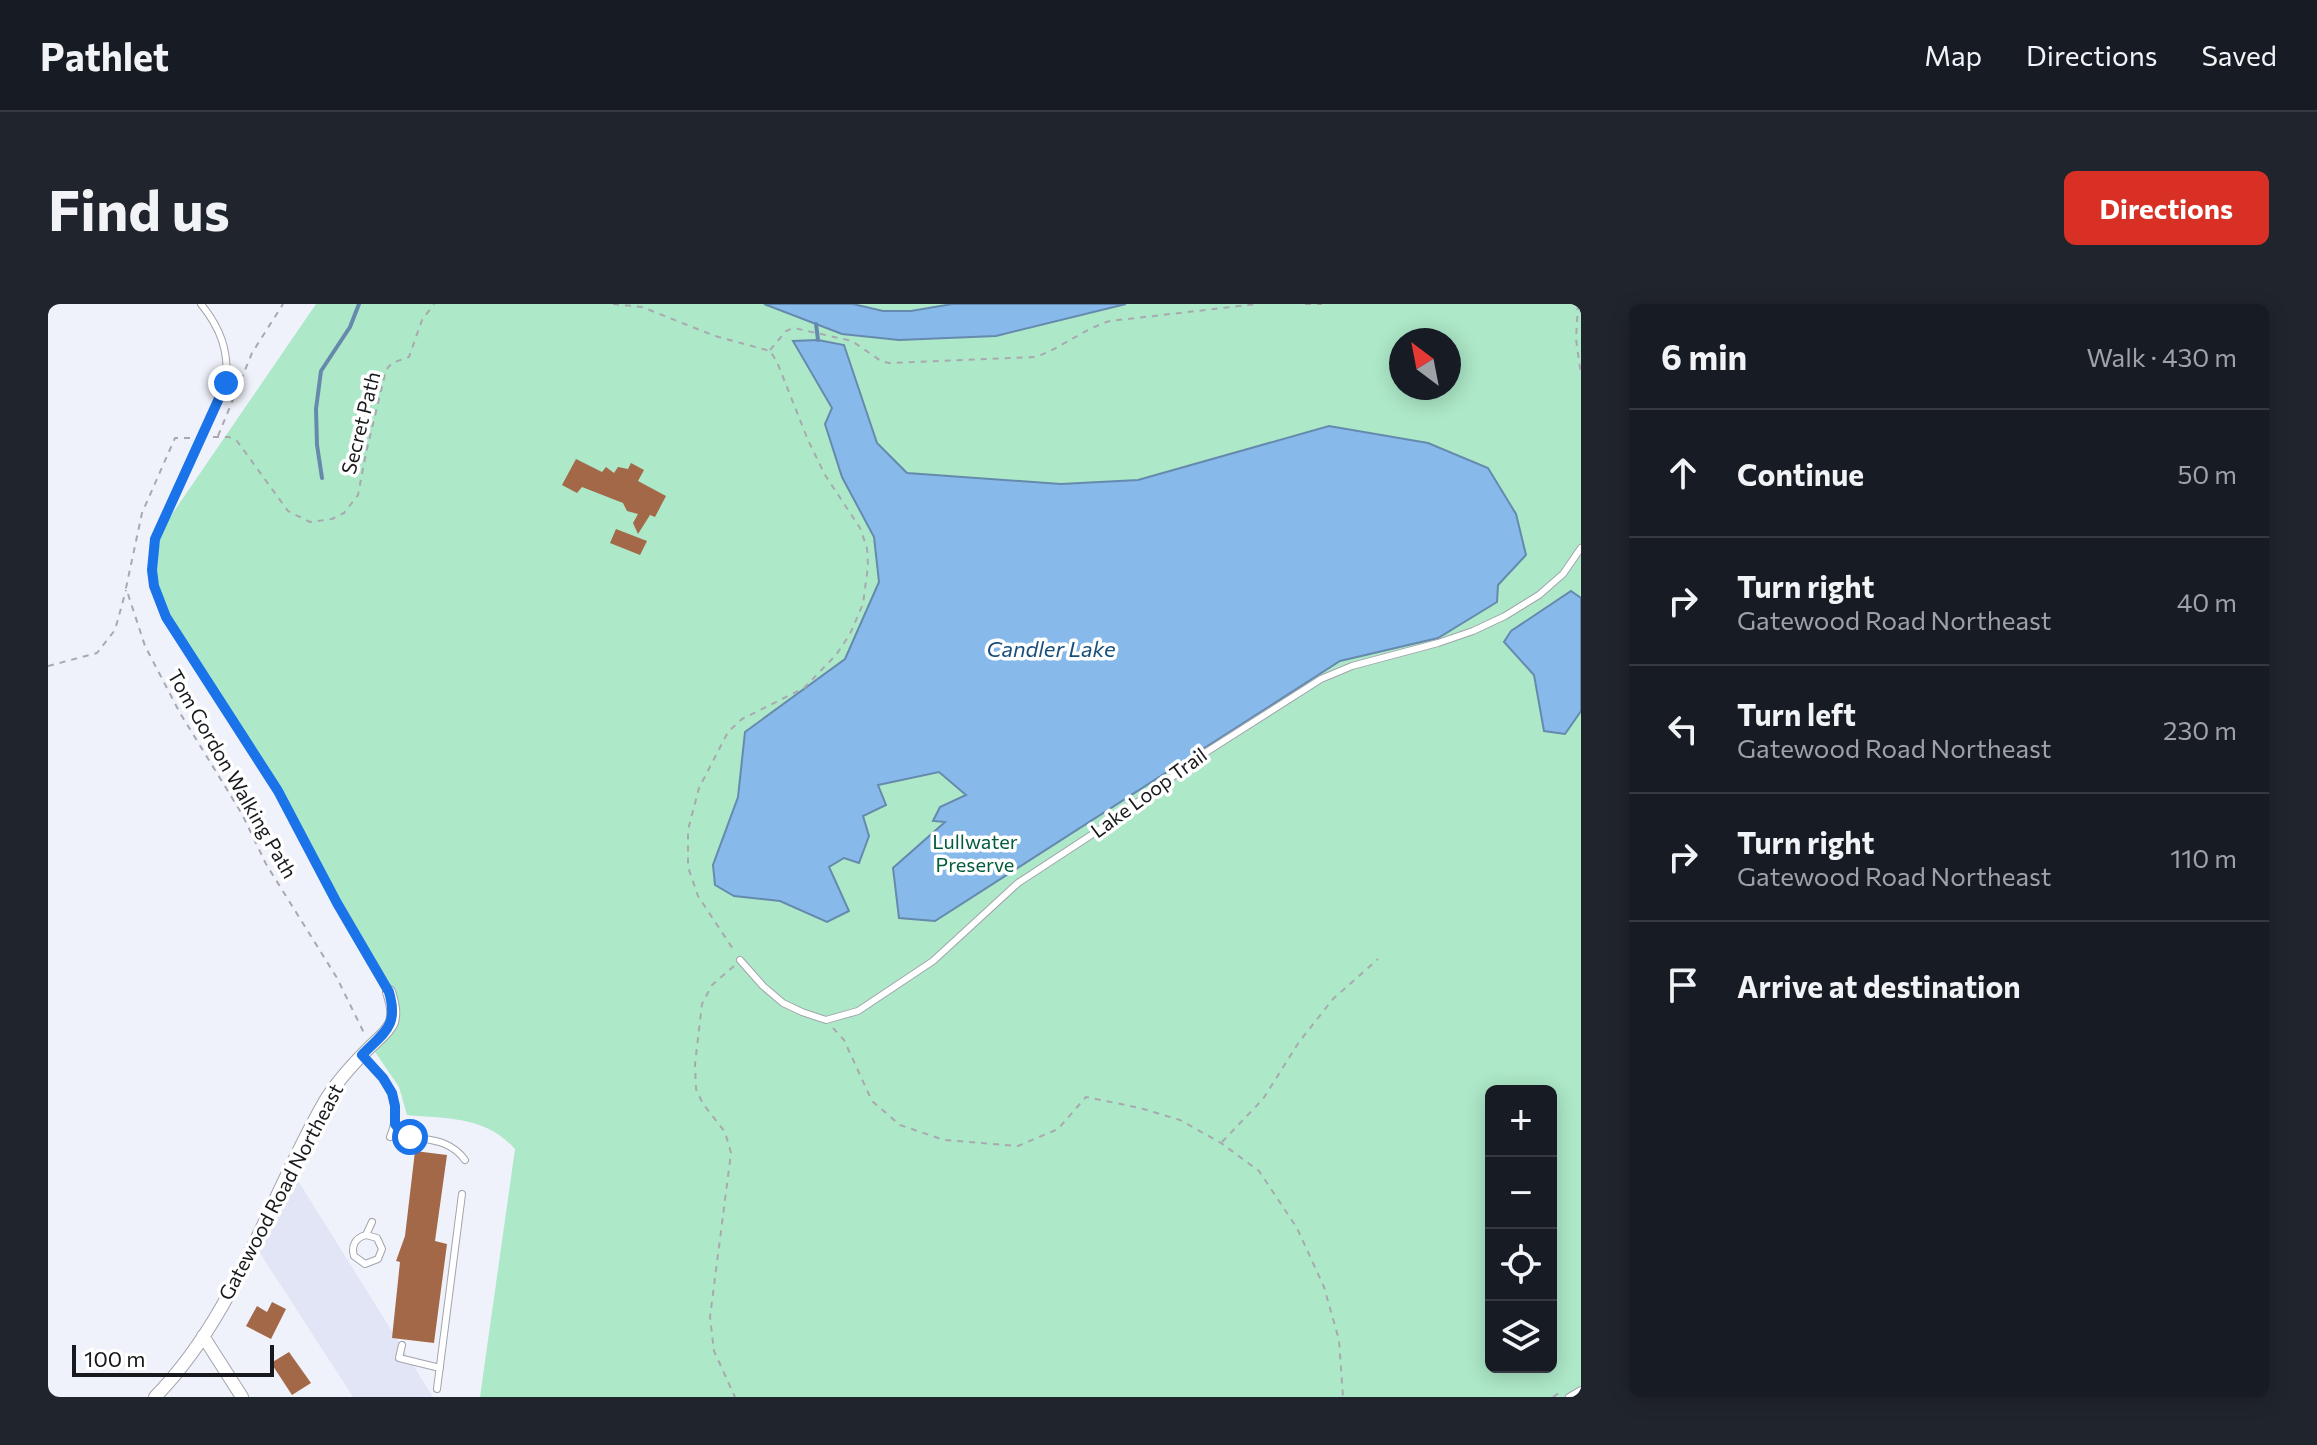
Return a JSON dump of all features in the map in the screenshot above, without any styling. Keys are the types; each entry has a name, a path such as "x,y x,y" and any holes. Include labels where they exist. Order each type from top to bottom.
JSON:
{"street":[{"name":"Gatewood Road Northeast","path":"155,1397 203,1336 230,1290 325,1101 349,1069 386,1032 394,1008 389,992"},
{"path":"203,1336 242,1397"}],"lane":[{"name":"Gatewood Road Northeast","path":"201,304 225,344 228,364 226,383 155,539 152,570 160,603 290,812 329,889 389,992"},
{"name":"Lake Loop Trail","path":"826,1020 858,1011 933,961 1018,883 1102,828 1208,751 1321,679 1352,666 1438,643 1505,616 1539,595 1563,574 1581,548"},
{"path":"740,960 783,1003 826,1020"},
{"path":"366,1051 392,1093 395,1124 390,1137"},
{"path":"395,1124 404,1135 449,1144 465,1160"},
{"path":"437,1389 462,1194"},
{"path":"366,1235 377,1238 382,1249 378,1259 370,1264 358,1261 353,1251 357,1239 366,1235 372,1222"},
{"path":"402,1345 399,1358 440,1368"},
{"path":"1569,1397 1581,1390"}],"path":[{"path":"48,666 97,653 115,630 142,513 175,438 217,437 252,353 283,304"},
{"name":"Secret Path","path":"217,437 237,441 288,511 310,522 332,519 344,513 358,495 386,370 392,363 409,357 422,320 434,304"},
{"path":"613,304 641,305 715,336 770,351"},
{"path":"770,351 786,331 794,328 852,341 889,363 1035,357 1093,326 1110,321 1257,304"},
{"path":"1305,304 1322,304"},
{"path":"1578,304 1576,339 1581,375"},
{"path":"735,1397 714,1351 710,1317 731,1153 725,1132 703,1104 696,1089 695,1064 702,1004 712,985 740,960 698,896 688,867 688,830 699,788 728,732 742,719 804,688 836,655 850,634 863,604 868,566 867,548 860,528 825,475 770,351"},
{"name":"Tom Gordon Walking Path","path":"126,588 145,646 180,713 242,814 266,864 337,978 366,1051"},
{"path":"1221,1143 1263,1099 1299,1042 1333,999 1378,959"},
{"path":"826,1020 844,1040 872,1101 900,1125 944,1140 1018,1146 1058,1129 1086,1097 1180,1120 1221,1143 1259,1171 1297,1228 1324,1287 1339,1340 1343,1397"},
{"path":"729,1397 732,1392"}],"shaded area":[{"path":"297,1179 433,1397 353,1397 258,1250"}],"green space":[{"name":"Lullwater Preserve","path":"316,304 1581,304 1581,1390 1569,1397 480,1397 515,1149 491,1130 479,1125 407,1115 399,1087 371,1046 386,1032 389,992 337,903 290,812 166,617 154,586 155,539"}],"water":[{"path":"764,304 853,304 883,311 911,311 952,304 1126,304 996,336 899,340 842,334"},
{"name":"Candler Lake","path":"818,340 844,345 877,443 907,473 1061,484 1138,480 1329,426 1428,443 1488,468 1516,514 1526,555 1498,585 1497,602 1438,638 1340,661 935,921 899,918 893,868 945,822 933,821 940,807 966,795 939,772 878,785 886,805 863,816 869,836 859,863 844,858 829,867 849,911 827,922 780,901 734,896 715,885 713,865 738,797 745,732 845,659 879,582 874,537 842,477 825,424 832,408 793,341"},
{"path":"1571,591 1581,598 1581,711 1565,734 1544,731 1534,675 1504,642 1511,631"}],"building":[{"path":"576,459 602,472 606,467 614,473 618,467 628,469 631,463 644,470 638,481 666,496 655,517 650,515 638,534 633,523 638,514 627,511 623,503 582,487 577,493 562,485"},
{"path":"616,529 647,541 640,555 610,543"},
{"path":"415,1151 447,1155 435,1241 447,1244 434,1343 392,1338 400,1262 396,1261 405,1236"},
{"path":"272,1302 286,1309 271,1339 246,1326 257,1306 267,1312"},
{"path":"289,1352 311,1383 292,1395 271,1363"}],"waterway":[{"path":"322,478 316,409 321,371 350,327 359,304"},
{"path":"816,324 818,340"}],"route":[{"path":"226,383 155,539 154,586 166,617 278,791 322,876 389,992 394,1008 391,1023 362,1055 392,1093 395,1124 404,1135 410,1137"}]}
